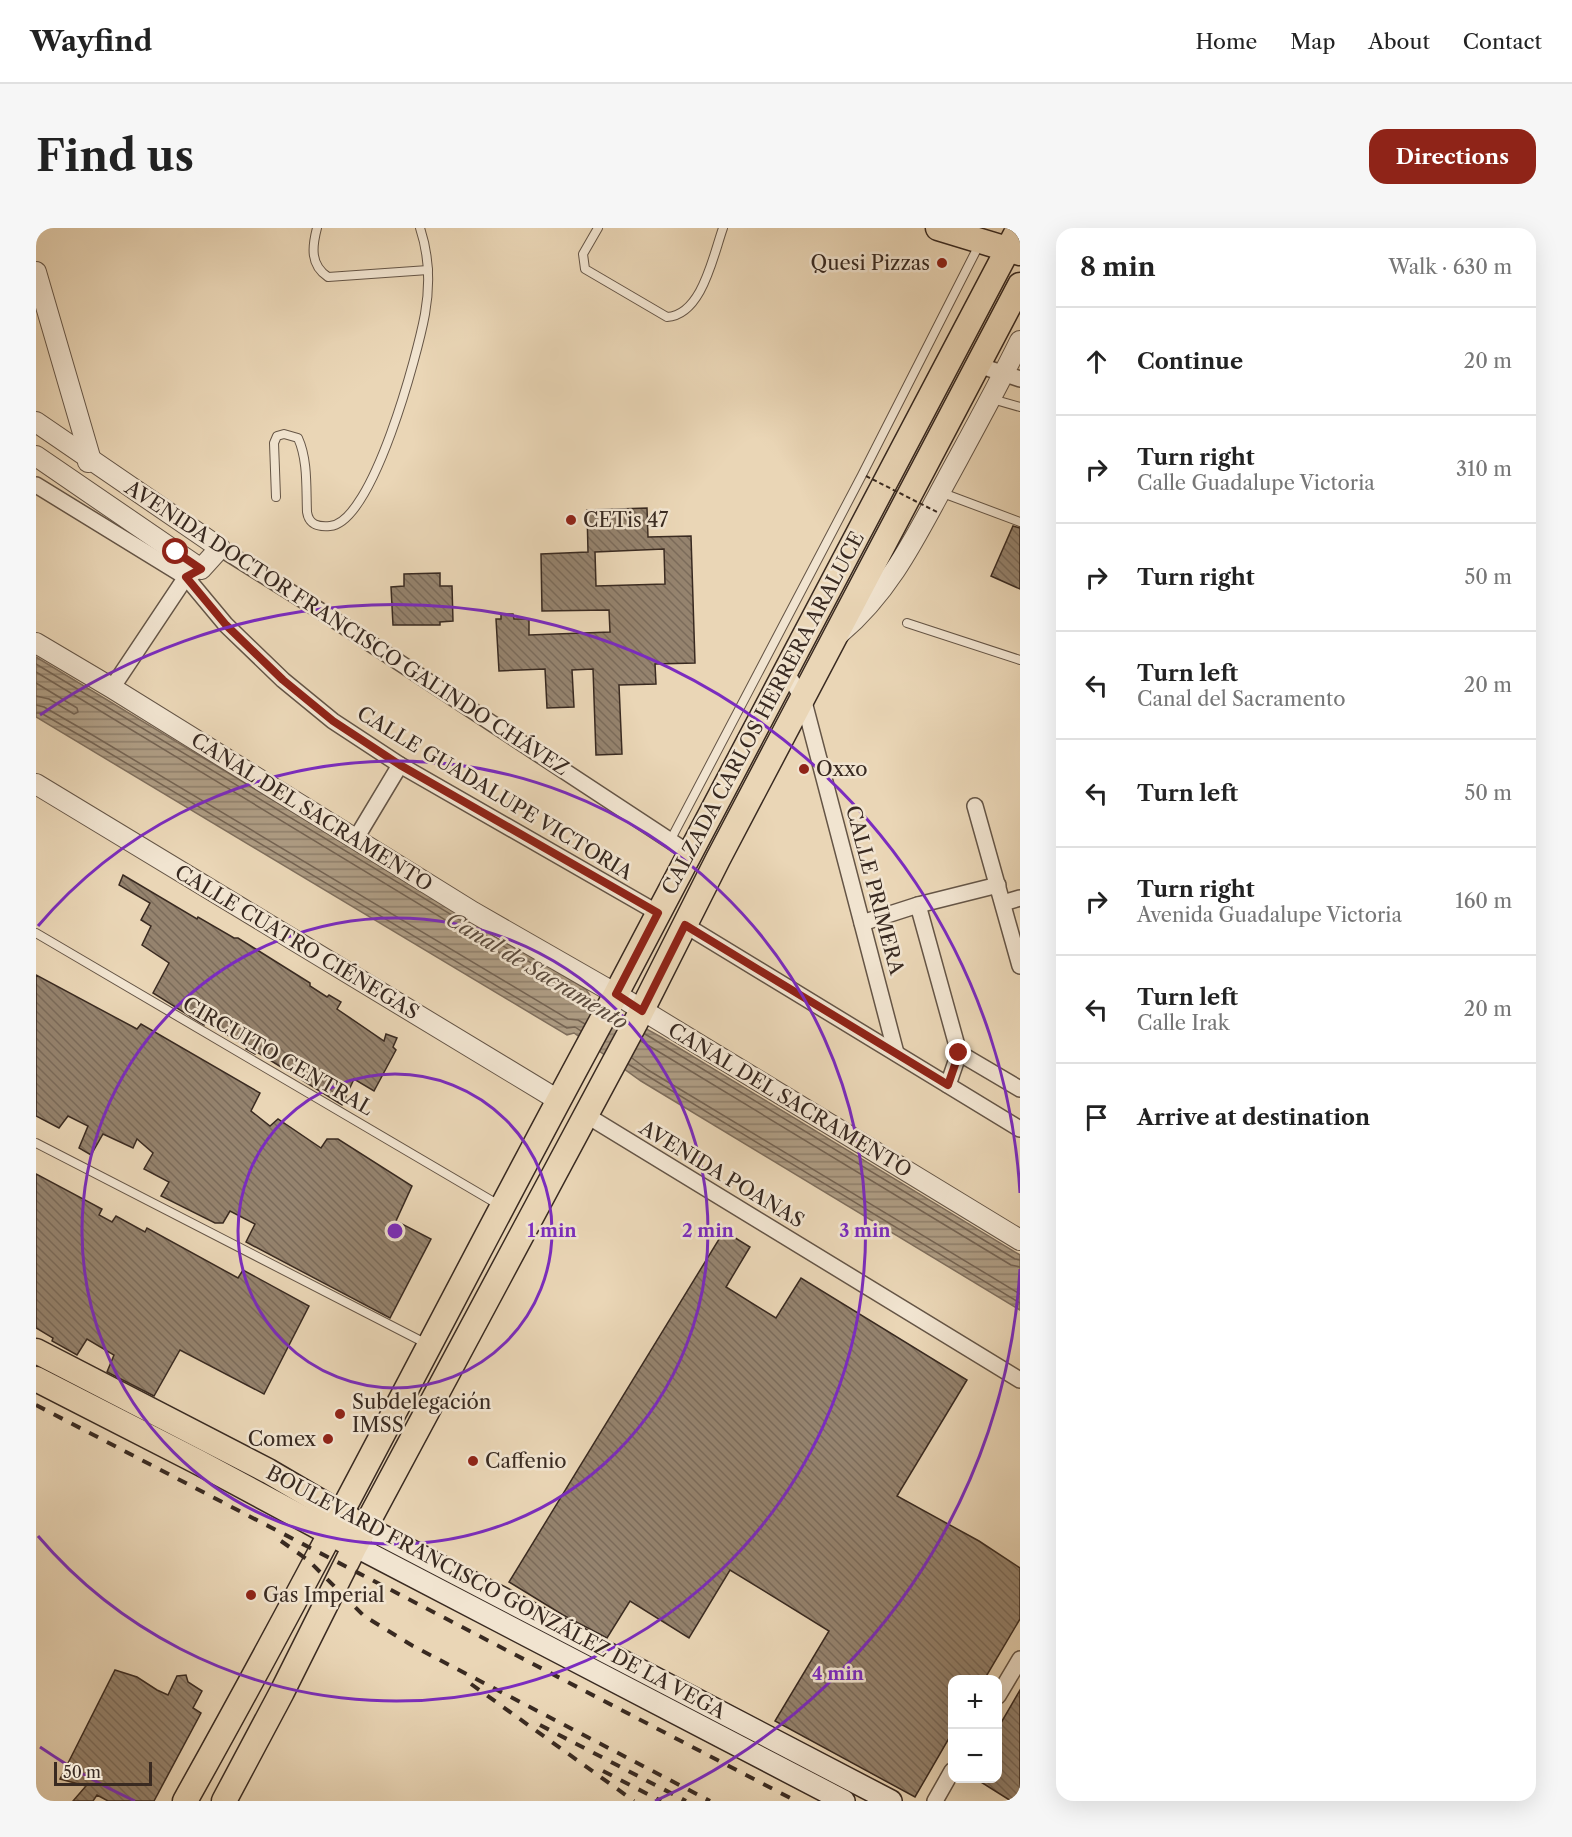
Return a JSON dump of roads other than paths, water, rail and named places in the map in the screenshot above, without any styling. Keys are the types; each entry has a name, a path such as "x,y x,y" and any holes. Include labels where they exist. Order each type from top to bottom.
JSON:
{"main road":[{"path":"938,228 1014,251"},
{"name":"CALZADA CARLOS HERRERA ARALUCE","path":"185,1801 254,1678 658,913 679,847 776,664 1014,251 1019,228"},
{"name":"CALZADA CARLOS HERRERA ARALUCE","path":"224,1801 360,1537 609,1073 833,639 1020,285"},
{"path":"524,1166 552,1180"},
{"name":"BOULEVARD FRANCISCO GONZÁLEZ DE LA VEGA","path":"36,1351 121,1409 360,1537 614,1669 891,1801"},
{"name":"BOULEVARD FRANCISCO GONZÁLEZ DE LA VEGA","path":"36,1378 121,1409"},
{"name":"BOULEVARD FRANCISCO GONZÁLEZ DE LA VEGA","path":"614,1669 844,1801"},
{"path":"254,1678 282,1692"}],"street":[{"path":"36,272 39,295 90,457 76,483"},
{"path":"833,639 862,615 902,560 991,398 1012,377 1020,341"},
{"path":"978,365 1012,377"},
{"name":"AVENIDA DOCTOR FRANCISCO GALINDO CHÁVEZ","path":"36,422 90,457 220,549 327,615 679,847"},
{"name":"AVENIDA DOCTOR FRANCISCO GALINDO CHÁVEZ","path":"36,456 76,483 194,573"},
{"name":"CALLE GUADALUPE VICTORIA","path":"36,485 194,573 226,625 283,680 333,721 400,765 658,913"},
{"path":"112,688 194,573 220,549"},
{"name":"CANAL DEL SACRAMENTO","path":"36,643 472,912 1020,1240"},
{"name":"CALLE PRIMERA","path":"776,664 803,698 896,1053"},
{"path":"355,840 400,765"},
{"name":"CALLE CUATRO CIÉNEGAS","path":"36,784 558,1100"},
{"path":"975,806 1020,966"},
{"path":"862,923 918,905 998,885"},
{"path":"1003,903 1020,898"},
{"path":"918,905 959,1053 948,1085"},
{"path":"685,925 1020,1129"},
{"path":"959,1053 1020,1089"},
{"name":"AVENIDA POANAS","path":"586,1116 1020,1380"},
{"path":"1002,1689 1020,1659"},
{"path":"935,1801 948,1778"}],"lane":[{"path":"317,228 314,246 315,263 319,271 328,276 428,270"},
{"path":"276,497 274,443 277,436 284,434 298,438 304,458 308,520 321,527 334,526 345,519 379,466 402,402 425,313 428,270 426,245 420,228"},
{"path":"598,228 583,254 585,269 667,317 684,313 698,296 723,228"},
{"path":"776,664 862,475 981,241"},
{"path":"991,398 1020,407"},
{"path":"940,492 1020,522"},
{"path":"907,623 1020,660"},
{"name":"CIRCUITO CENTRAL","path":"36,933 503,1207"},
{"path":"36,1143 430,1345"}],"water":[{"name":"Canal de Sacramento","path":"36,657 586,989 592,999 661,1037 1020,1255 1020,1310 641,1081 574,1033 567,1035 36,717"}],"railway":[{"path":"36,1405 796,1801"},
{"path":"281,1541 308,1560 364,1616 413,1646 710,1801"},
{"path":"471,1684 634,1801"},
{"path":"540,1725 686,1801"},
{"path":"603,1771 661,1801"}],"place":[{"name":"Quesi Pizzas","path":"942,263"},
{"name":"CETis 47","path":"571,520"},
{"name":"Oxxo","path":"804,769"},
{"name":"Subdelegación IMSS","path":"340,1414"},
{"name":"Comex","path":"328,1439"},
{"name":"Caffenio","path":"473,1461"},
{"name":"Gas Imperial","path":"251,1595"}]}
